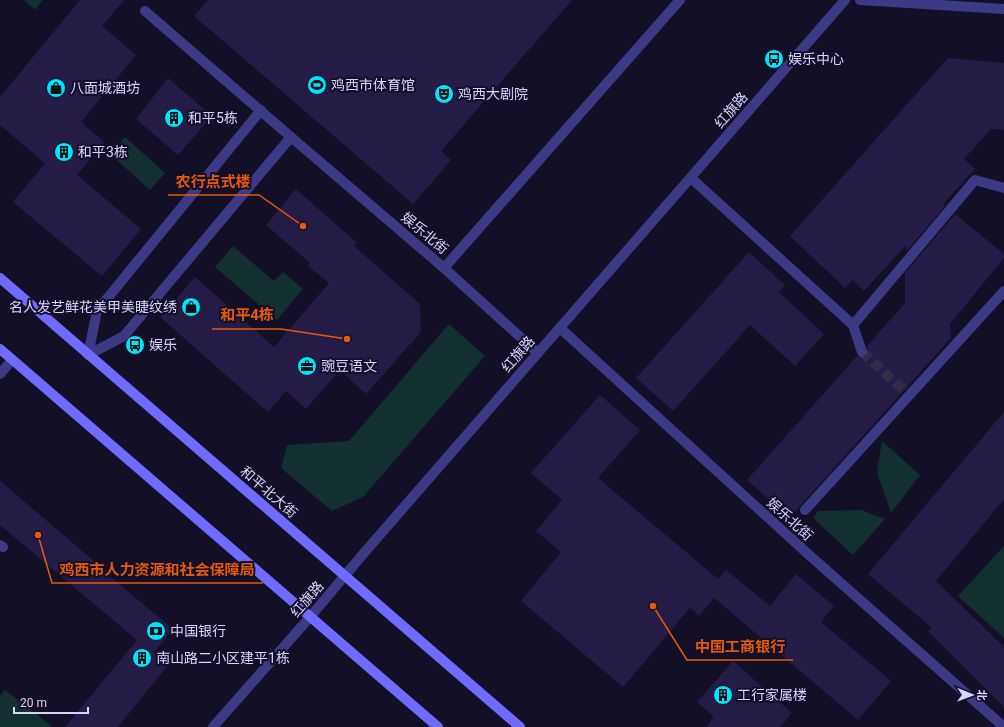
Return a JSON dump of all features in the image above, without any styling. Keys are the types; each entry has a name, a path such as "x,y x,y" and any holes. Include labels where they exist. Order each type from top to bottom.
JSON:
{"main road":[{"name":"和平北大街","path":"0,278 520,727"},
{"path":"0,349 438,727"}],"street":[{"path":"444,268 680,0"},
{"name":"红旗路","path":"213,727 845,0"},
{"path":"860,0 925,2 1004,9"},
{"name":"娱乐北街","path":"145,11 444,268 538,353"},
{"path":"88,354 97,311 262,110"},
{"path":"88,354 124,336 291,137"},
{"path":"691,178 854,325 862,352"},
{"path":"854,325 975,180 1004,188"},
{"path":"805,510 1004,291"},
{"name":"娱乐北街","path":"560,328 808,554 1004,727"},
{"path":"0,374 12,360"}],"green space":[{"path":"24,0 43,0 35,10"},
{"path":"125,137 165,173 150,190 110,154"},
{"path":"233,246 274,281 283,272 303,289 277,320 215,267"},
{"path":"449,324 485,356 363,497 332,511 281,468 287,445 349,441"},
{"path":"882,441 920,475 891,513 877,472"},
{"path":"861,510 885,519 853,555 813,518 818,511"},
{"path":"1004,546 1004,638 958,596"},
{"path":"5,690 52,727 0,727 0,696"}],"building":[{"name":"和平3栋","path":"80,0 124,0 102,26 136,55 81,122 104,142 77,175 141,229 102,276 13,202 45,163 0,125 0,97"},
{"path":"208,0 572,0 441,151 451,160 413,204 194,16"},
{"path":"948,58 1004,63 1004,130 991,129 964,159 975,169 943,204 945,206 906,252 906,245 864,291 853,280 845,288 790,236"},
{"name":"和平5栋","path":"168,78 212,116 178,155 136,119"},
{"path":"296,189 357,243 354,246 420,304 421,332 366,394 340,370 306,409 286,391 268,412 160,317 195,277 274,347 329,283 308,266 310,263 266,225"},
{"path":"955,214 1004,254 1004,258 950,324 951,338 790,518 747,480 857,356 861,358 867,356 867,346 905,303 905,273"},
{"path":"749,252 785,285 779,292 824,334 795,366 750,325 673,411 636,378"},
{"path":"600,395 640,430 598,478 718,579 726,570 770,606 796,574 834,606 821,622 891,681 858,720 714,598 699,616 690,608 623,687 521,601 561,552 536,531 562,500 531,473"},
{"path":"1004,412 1004,499 936,581 1004,647 1004,707 928,631 932,628 868,574"},
{"path":"0,481 173,629 154,652 169,664 118,727 65,727 137,640 0,525"},
{"name":"工行家属楼","path":"733,661 792,713 780,727 706,727 714,717 697,702"}],"tunnel":[{"path":"862,352 909,395"}],"place":[{"name":"娱乐中心","path":"774,59"},
{"name":"鸡西市体育馆","path":"317,85"},
{"name":"八面城酒坊","path":"56,88"},
{"name":"鸡西大剧院","path":"444,94"},
{"name":"和平5栋","path":"174,118"},
{"name":"和平3栋","path":"64,152"},
{"name":"农行点式楼","path":"303,226"},
{"name":"名人发艺鲜花美甲美睫纹绣","path":"191,307"},
{"name":"和平4栋","path":"347,339"},
{"name":"娱乐","path":"135,345"},
{"name":"豌豆语文","path":"307,366"},
{"name":"鸡西市人力资源和社会保障局","path":"38,535"},
{"name":"中国工商银行","path":"653,606"},
{"name":"中国银行","path":"156,631"},
{"name":"南山路二小区建平1栋","path":"142,658"},
{"name":"工行家属楼","path":"723,695"}]}
